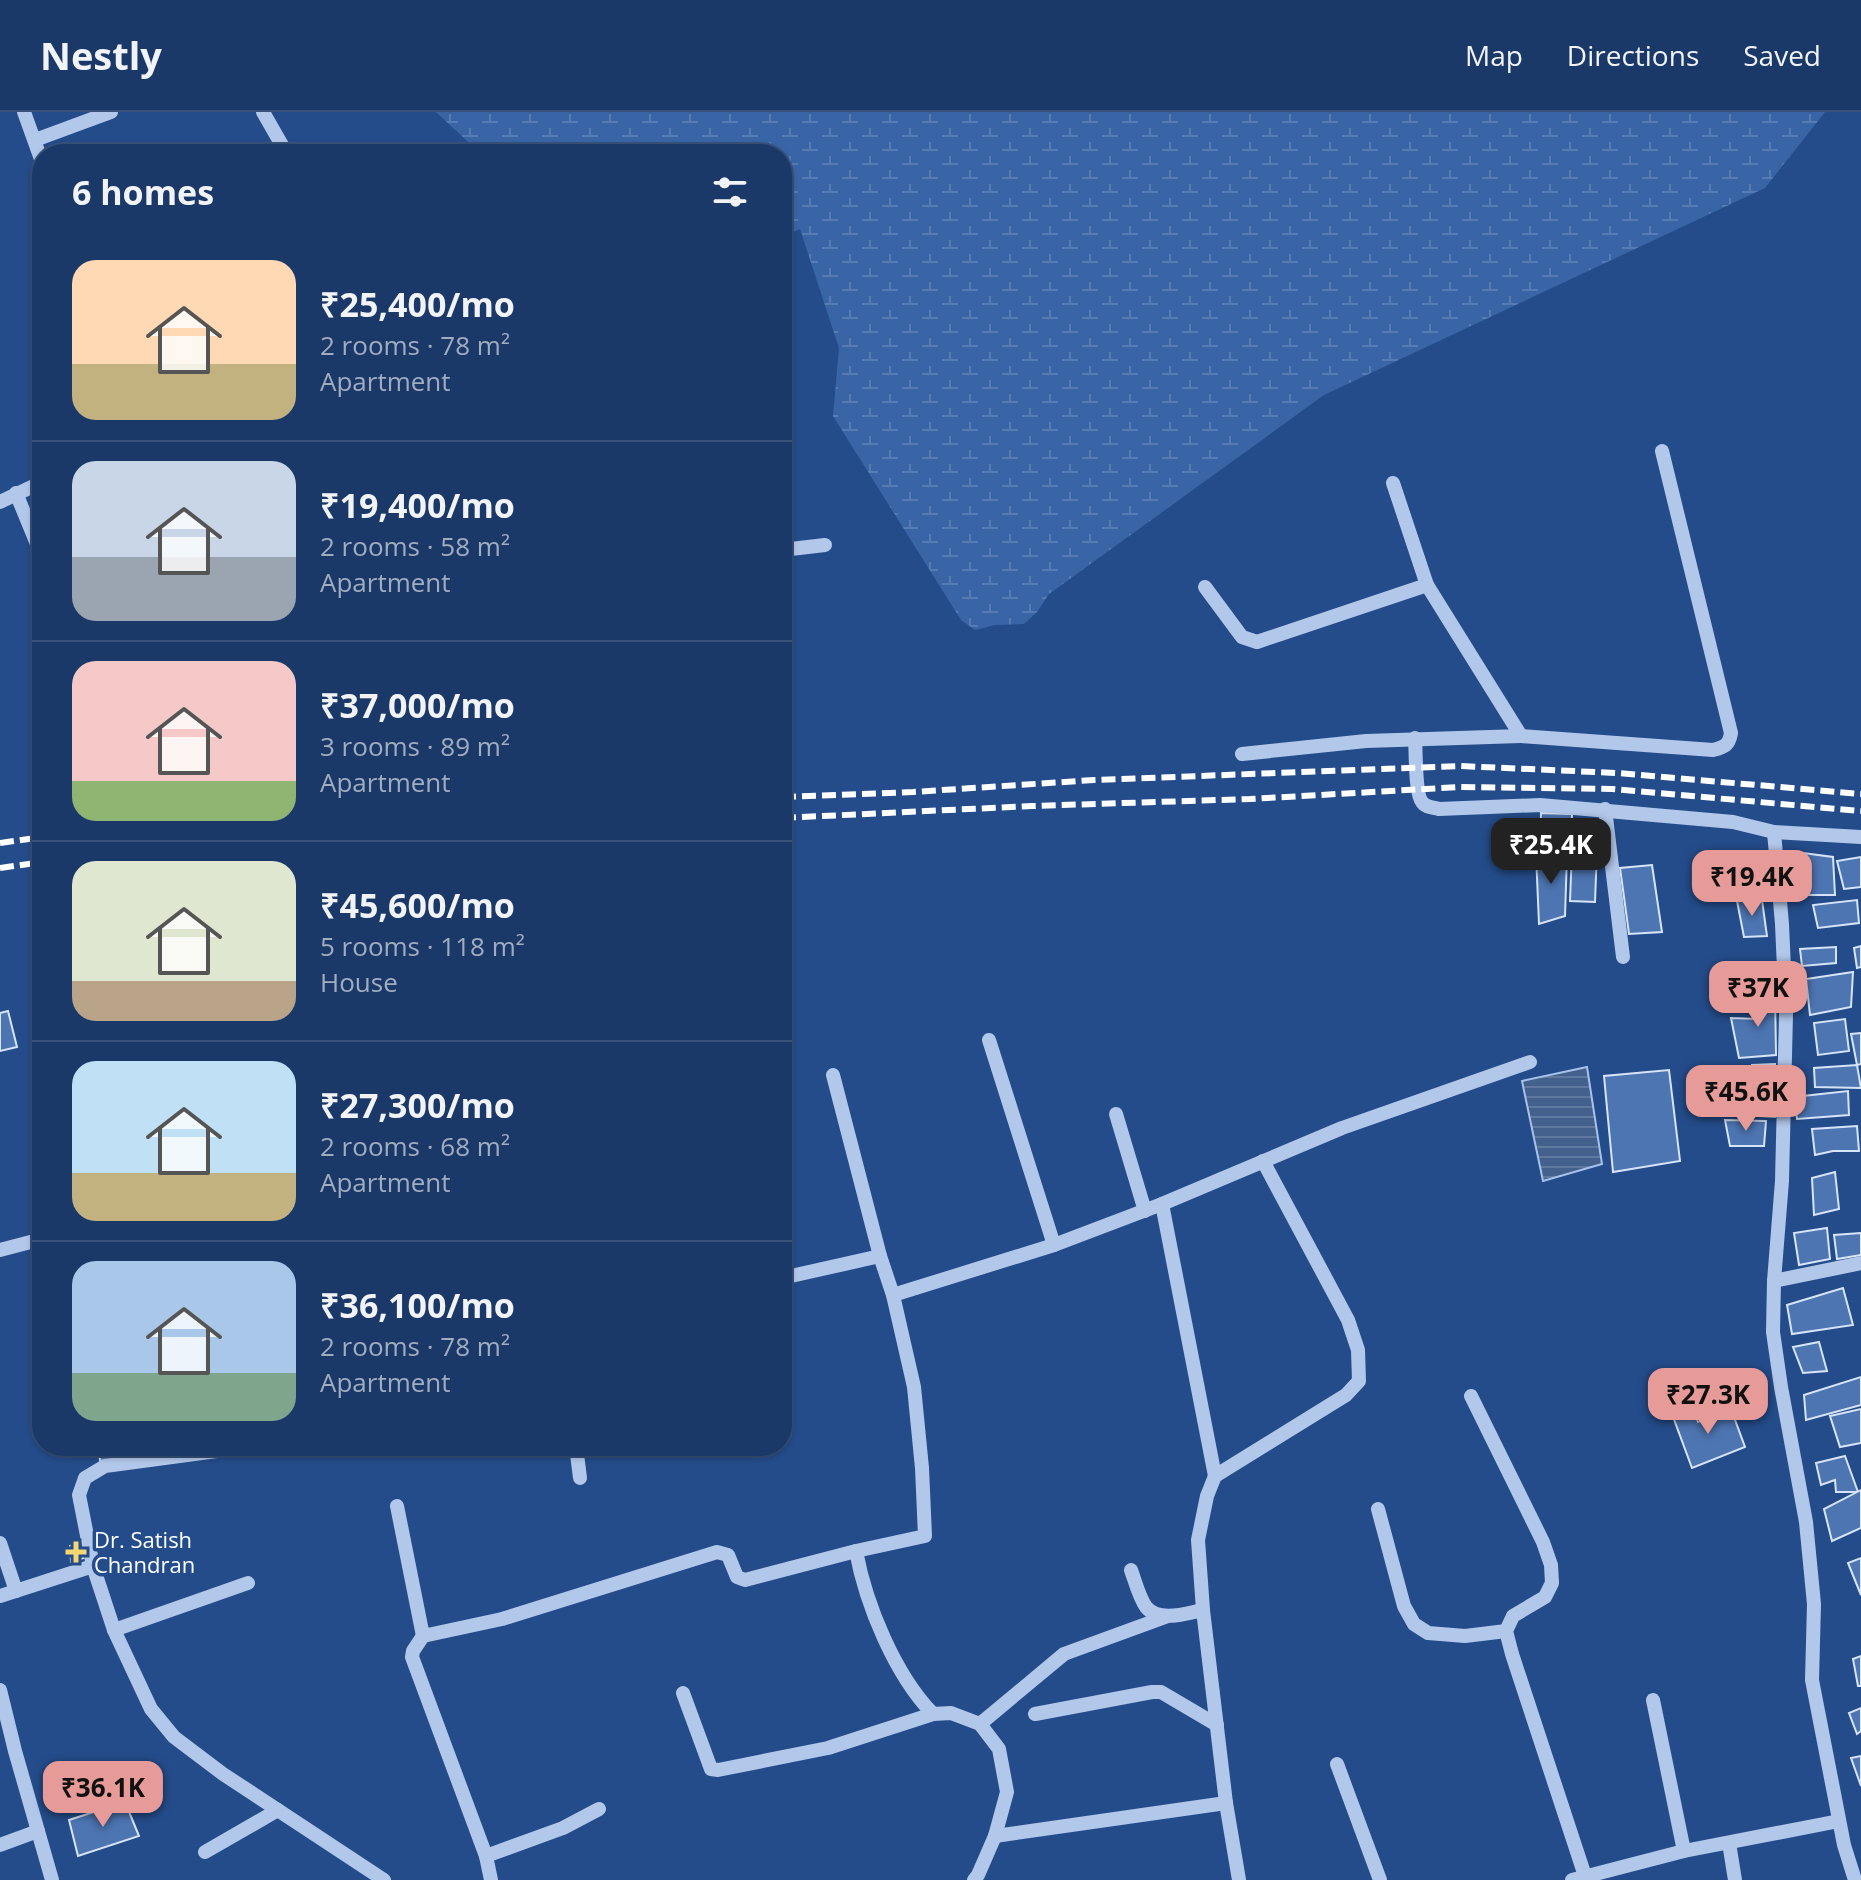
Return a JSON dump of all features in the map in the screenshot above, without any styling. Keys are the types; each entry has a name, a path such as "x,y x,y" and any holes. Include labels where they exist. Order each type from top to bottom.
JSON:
{"street":[{"path":"24,112 36,144"},
{"path":"35,140 111,112"},
{"path":"263,112 281,144"},
{"path":"1242,754 1366,741 1521,736 1713,750 1724,748 1731,733 1662,451"},
{"path":"1393,483 1427,585 1521,736"},
{"path":"0,502 32,486"},
{"path":"16,493 32,532"},
{"path":"792,549 825,545"},
{"path":"1205,587 1242,637 1257,642 1427,585"},
{"path":"1415,738 1417,789 1425,806 1439,809 1540,805 1605,809 1733,822 1774,832 1861,837"},
{"path":"1605,809 1623,957"},
{"path":"1774,832 1786,1014 1782,1181 1773,1332 1806,1522 1814,1604 1812,1680 1844,1845 1855,1880"},
{"path":"989,1040 1054,1245"},
{"path":"893,1295 1054,1245 1145,1211 1342,1128 1530,1062"},
{"path":"491,1880 486,1856 412,1657 423,1636 502,1619 717,1552 728,1555 737,1577 745,1580 925,1536 914,1387 893,1295 833,1075"},
{"path":"1116,1114 1145,1211"},
{"path":"1215,1476 1346,1395 1359,1381 1358,1350 1348,1320 1263,1161"},
{"path":"1162,1204 1215,1476 1207,1496 1198,1540 1203,1610 1226,1803 1239,1880"},
{"path":"0,1250 32,1242"},
{"path":"792,1276 880,1256"},
{"path":"1774,1281 1861,1263"},
{"path":"1471,1396 1543,1542 1551,1565 1552,1583 1545,1597 1513,1616 1506,1631 1579,1878 1684,1851 1839,1821"},
{"path":"180,1456 105,1466 85,1478 79,1495 93,1566 114,1630 151,1709 174,1737 223,1774 384,1880"},
{"path":"577,1456 580,1478"},
{"path":"397,1506 423,1636"},
{"path":"1378,1509 1404,1606 1414,1624 1428,1633 1465,1636 1506,1631"},
{"path":"0,1543 16,1591"},
{"path":"856,1551 861,1575 891,1652 918,1698 933,1714"},
{"path":"0,1596 93,1566"},
{"path":"1131,1570 1146,1606 1153,1612 1168,1616"},
{"path":"114,1630 248,1583"},
{"path":"980,1724 1064,1654 1168,1616 1203,1610"},
{"path":"0,1690 52,1880"},
{"path":"1035,1714 1161,1692 1217,1725"},
{"path":"683,1693 711,1769 718,1770 828,1748 933,1714 951,1713 980,1724 999,1749 1007,1792 995,1836 974,1880"},
{"path":"1653,1700 1684,1851"},
{"path":"0,1756 15,1751"},
{"path":"1337,1764 1380,1880"},
{"path":"995,1836 1226,1803"},
{"path":"486,1856 563,1828 599,1809"},
{"path":"205,1852 278,1810"},
{"path":"0,1845 38,1831"},
{"path":"1729,1843 1735,1880"}],"green space":[{"path":"436,112 1825,112 1765,188 1324,395 1049,594 1024,624 995,625 975,630 961,620 833,416 839,348 800,229 792,233 792,144 470,144"}],"shaded area":[{"path":"1587,1067 1602,1164 1543,1181 1522,1081"}],"building":[{"path":"1541,813 1572,814 1572,850 1540,848"},
{"path":"1572,850 1597,850 1595,902 1570,901"},
{"path":"1803,853 1833,857 1835,895 1806,895"},
{"path":"1536,854 1567,855 1565,916 1539,924"},
{"path":"1861,857 1861,887 1844,889 1837,861"},
{"path":"1652,865 1662,932 1629,934 1620,868"},
{"path":"1762,900 1767,936 1744,937 1737,901"},
{"path":"1857,900 1859,923 1818,928 1813,905"},
{"path":"1861,946 1861,967 1857,968 1854,948"},
{"path":"1836,947 1836,963 1802,966 1800,949"},
{"path":"1853,972 1851,1007 1810,1015 1806,979"},
{"path":"1775,990 1776,1055 1739,1058 1731,1018 1759,1019 1758,991"},
{"path":"8,1011 17,1047 0,1051 0,1013"},
{"path":"1845,1019 1849,1051 1818,1055 1814,1023"},
{"path":"1861,1033 1861,1064 1857,1065 1851,1034"},
{"path":"1775,1064 1775,1097 1753,1096 1752,1065"},
{"path":"1857,1065 1861,1088 1815,1087 1814,1068"},
{"path":"1669,1070 1680,1161 1613,1172 1604,1076"},
{"path":"1848,1091 1849,1115 1797,1119 1794,1097"},
{"path":"1741,1098 1776,1102 1775,1117 1742,1115"},
{"path":"1725,1120 1766,1121 1764,1146 1730,1146"},
{"path":"1857,1126 1859,1151 1815,1155 1812,1129"},
{"path":"1835,1172 1839,1209 1814,1215 1812,1178"},
{"path":"1827,1228 1830,1259 1799,1265 1794,1233"},
{"path":"1861,1233 1861,1255 1837,1259 1834,1235"},
{"path":"1843,1288 1853,1325 1792,1334 1787,1305"},
{"path":"1819,1342 1827,1371 1803,1373 1793,1347"},
{"path":"1861,1377 1861,1405 1806,1420 1804,1395"},
{"path":"1692,1406 1698,1422 1731,1409 1745,1447 1692,1468 1672,1414"},
{"path":"1861,1409 1861,1443 1840,1447 1830,1416"},
{"path":"99,1456 132,1456 101,1464"},
{"path":"1845,1456 1858,1492 1836,1492 1835,1480 1821,1485 1816,1463"},
{"path":"1861,1490 1861,1528 1832,1541 1824,1509"},
{"name":"Dr. Satish Chandran","path":"79,1543 83,1558 71,1562 70,1546"},
{"path":"1861,1558 1861,1595 1848,1563"},
{"path":"1861,1656 1861,1686 1858,1686 1853,1659"},
{"path":"1861,1708 1861,1731 1857,1734 1849,1713"},
{"path":"1861,1756 1861,1786 1851,1758"},
{"path":"125,1802 139,1836 78,1856 69,1820"}],"railway":[{"path":"792,797 1094,780 1461,766 1617,773 1861,794"},
{"path":"792,818 1250,799 1460,787 1612,789 1861,811"},
{"path":"0,843 32,838"},
{"path":"0,868 32,863"}],"place":[{"name":"Dr. Satish Chandran","path":"76,1552"}]}
